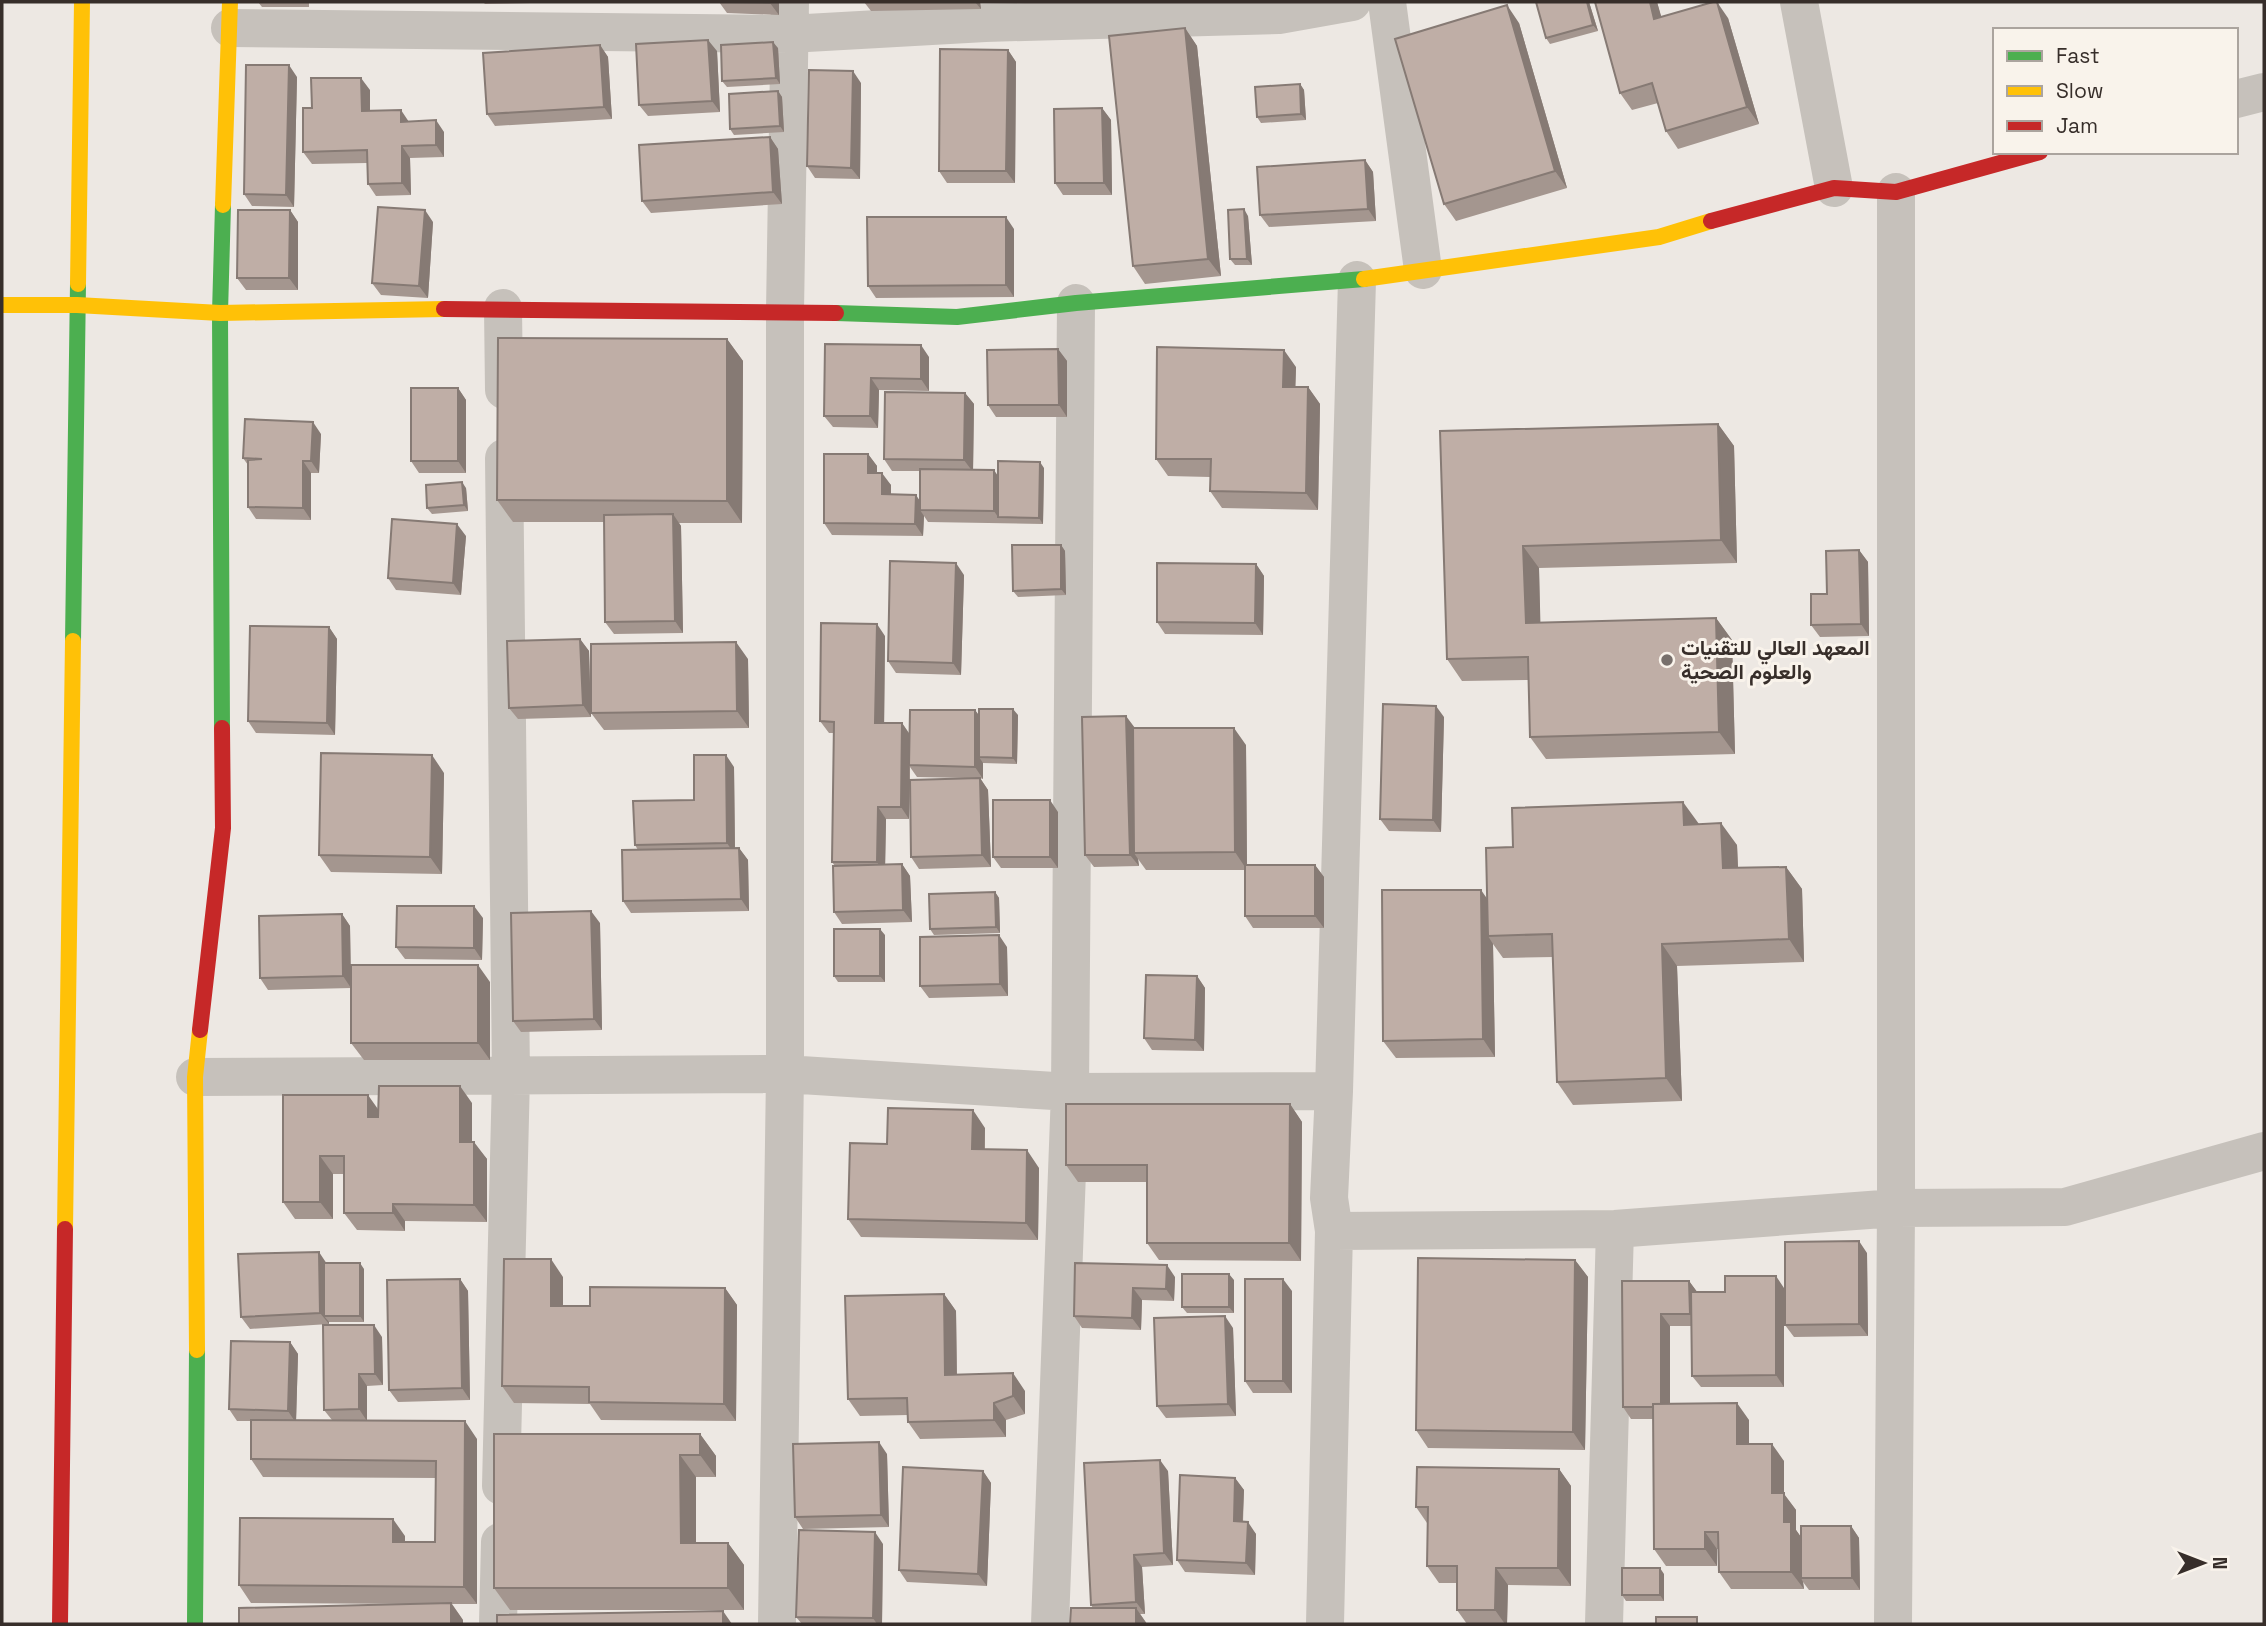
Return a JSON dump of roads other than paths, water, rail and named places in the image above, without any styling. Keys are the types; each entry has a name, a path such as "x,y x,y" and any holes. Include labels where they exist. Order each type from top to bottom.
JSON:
{"street":[{"path":"60,1624 82,2"},
{"path":"195,1624 195,1077 223,828 220,313 230,15 789,18 985,23 1279,15 1352,2"},
{"path":"1387,2 1423,270"},
{"path":"1799,2 1834,188"},
{"path":"777,1624 785,1074 785,311 789,18"},
{"path":"2238,98 2264,92"},
{"path":"2,306 77,305 220,313 503,308 785,311 957,317 1076,303 1357,281 1659,237 1729,215 1834,188 1896,192 2032,154"},
{"path":"1893,1624 1896,1208 1896,192"},
{"path":"1325,1624 1334,1231 1329,1198 1357,281"},
{"path":"1050,1624 1070,1092 1076,303"},
{"path":"498,1624 511,1076 503,308"},
{"path":"195,1077 785,1074 1070,1092 1334,1091"},
{"path":"1334,1231 1615,1229 1896,1208 2065,1207 2264,1151"},
{"path":"1604,1624 1615,1229"}],"place":[{"name":"المعهد العالي للتقنيات والعلوم الصحية","path":"1667,660"}]}
